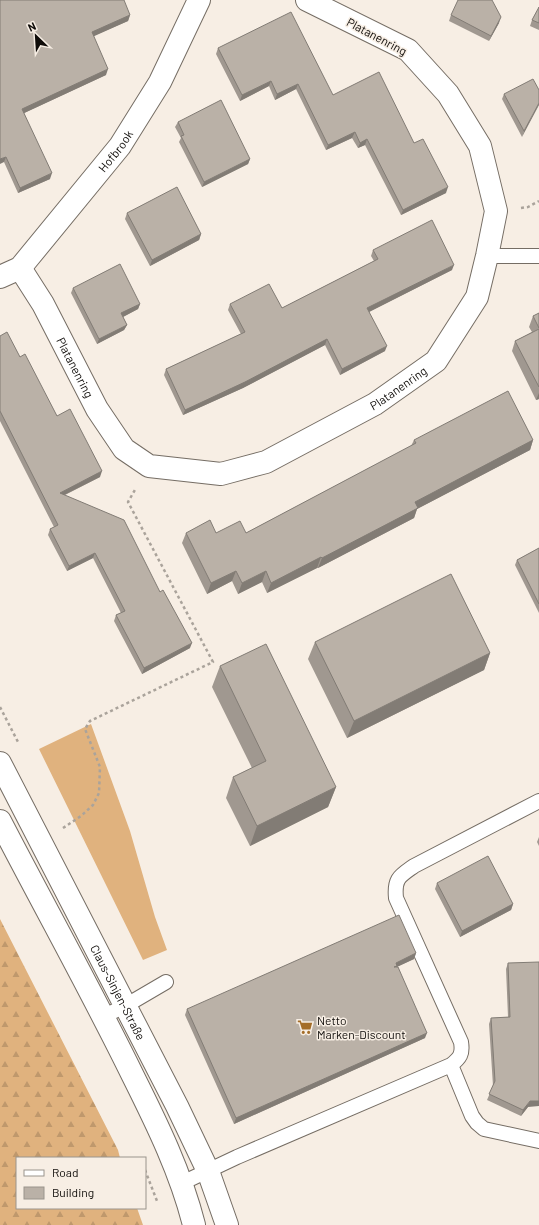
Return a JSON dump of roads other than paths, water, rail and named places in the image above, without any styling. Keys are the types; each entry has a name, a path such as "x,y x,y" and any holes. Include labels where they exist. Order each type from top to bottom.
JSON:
{"street":[{"name":"Hofbrook","path":"0,277 20,268 120,146 160,82 199,0"},
{"name":"Platanenring","path":"20,268 43,304 96,409 124,449 149,466 221,474 266,462 375,404 436,361 477,297 487,256 496,211 480,146 448,94 408,50 307,0"},
{"name":"Claus-Sinjen-Straße","path":"0,763 177,1106 208,1171 227,1225"},
{"name":"Claus-Sinjen-Straße","path":"0,821 104,1016 151,1112 182,1183 194,1225"}],"lane":[{"path":"487,256 539,256"},
{"path":"182,1183 451,1065 460,1058 462,1051 461,1042 396,898 395,890 398,877 414,866 539,801"},
{"path":"104,1016 125,1006 166,982"},
{"path":"451,1065 472,1116 477,1123 484,1129 539,1142"}],"place":[{"name":"Netto Marken-Discount","path":"305,1027"}]}
